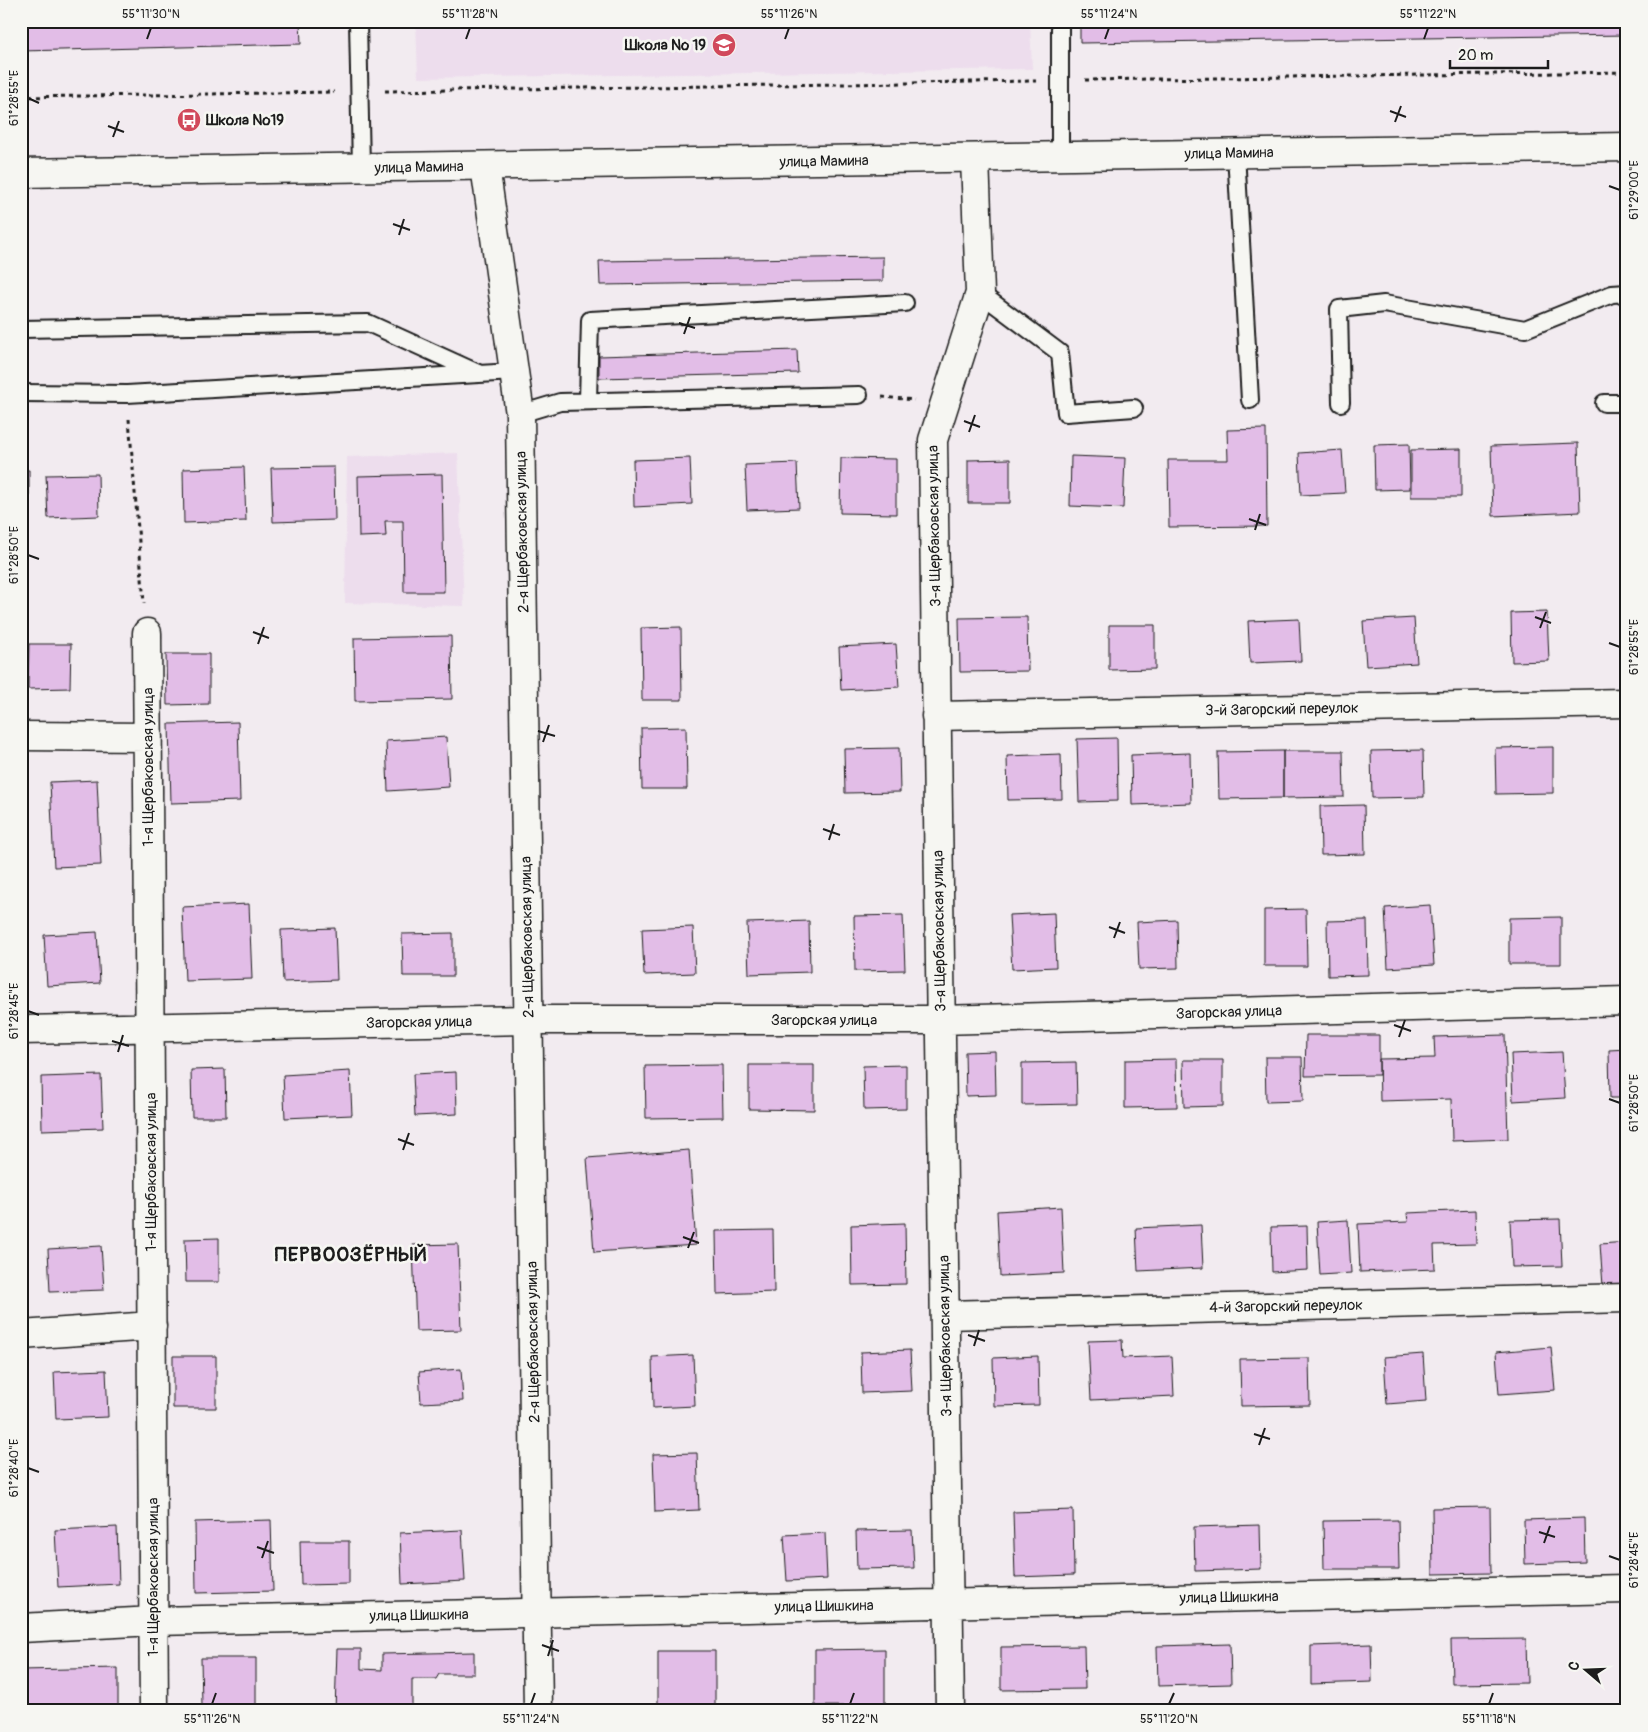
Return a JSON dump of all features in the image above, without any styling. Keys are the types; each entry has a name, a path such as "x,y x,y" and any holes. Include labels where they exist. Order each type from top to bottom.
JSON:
{"street":[{"name":"улица Мамина","path":"21,173 1627,146"},
{"name":"3-я Щербаковская улица","path":"950,1711 932,440 980,293 975,158"},
{"name":"2-я Щербаковская улица","path":"485,166 520,414 538,1711"},
{"name":"1-я Щербаковская улица","path":"147,633 154,1711"},
{"name":"3-й Загорский переулок","path":"936,716 1627,703"},
{"path":"21,736 148,737"},
{"name":"Загорская улица","path":"21,1030 528,1020 940,1020 1627,1001"},
{"name":"4-й Загорский переулок","path":"944,1315 1627,1298"},
{"path":"21,1334 152,1326"},
{"name":"улица Шишкина","path":"21,1628 154,1621 1627,1589"}],"lane":[{"path":"358,21 361,168"},
{"path":"1060,21 1060,156"},
{"path":"1236,153 1250,400"},
{"path":"980,293 1060,353 1066,413 1134,408"},
{"path":"1341,403 1339,309 1384,304 1525,329 1612,294 1627,293"},
{"path":"588,401 590,320 905,303"},
{"path":"21,329 368,323 480,373"},
{"path":"21,393 127,394 514,372"},
{"path":"520,414 560,402 859,395"},
{"path":"1604,403 1627,403"}],"path":[{"path":"21,97 1627,72"},
{"path":"127,394 147,633"},
{"path":"859,395 944,404"}],"shaded area":[{"name":"Школа № 19","path":"416,21 1030,21 1032,69 418,78"},
{"path":"458,453 464,606 345,603 347,457"}],"building":[{"path":"21,21 300,21 301,44 21,51"},
{"path":"1080,21 1627,21 1627,35 1080,43"},
{"path":"883,257 883,281 600,285 599,261"},
{"path":"797,350 798,373 599,378 599,356"},
{"path":"1266,429 1267,526 1169,527 1168,460 1228,460 1227,430"},
{"path":"1578,443 1580,512 1493,516 1491,446"},
{"path":"1409,444 1410,489 1375,490 1374,445"},
{"path":"1461,449 1461,497 1411,497 1411,450"},
{"path":"1342,450 1345,493 1301,495 1299,453"},
{"path":"1071,456 1125,458 1123,508 1070,506"},
{"path":"690,458 692,504 634,507 633,460"},
{"path":"841,458 896,459 896,514 840,513"},
{"path":"1010,459 1010,503 968,503 968,460"},
{"path":"797,463 799,508 747,510 745,465"},
{"path":"244,467 246,521 184,523 183,469"},
{"path":"334,467 335,520 273,522 271,468"},
{"path":"21,470 29,470 29,510 21,510"},
{"path":"98,474 99,516 48,518 46,475"},
{"path":"442,474 444,592 404,592 403,521 385,521 386,536 359,537 358,476"},
{"path":"1547,612 1549,661 1512,662 1511,613"},
{"path":"1027,617 1028,671 960,672 959,618"},
{"path":"1414,618 1417,663 1366,666 1363,621"},
{"path":"1299,619 1301,661 1250,663 1248,621"},
{"path":"1109,625 1155,625 1155,669 1109,670"},
{"path":"681,627 682,700 642,700 641,628"},
{"path":"451,636 452,699 355,701 354,638"},
{"path":"29,644 71,644 70,688 28,689"},
{"path":"896,644 899,687 841,690 839,647"},
{"path":"166,654 209,654 209,704 167,705"},
{"path":"238,722 240,801 171,803 169,724"},
{"path":"686,727 687,789 642,789 641,728"},
{"path":"446,737 449,787 388,791 386,741"},
{"path":"1117,738 1118,801 1079,802 1077,739"},
{"path":"1553,747 1553,793 1496,794 1495,748"},
{"path":"899,748 900,792 845,793 844,749"},
{"path":"1423,750 1424,797 1372,798 1371,751"},
{"path":"1283,751 1343,751 1344,797 1283,798"},
{"path":"1283,751 1283,798 1219,799 1218,752"},
{"path":"1190,753 1191,803 1132,805 1131,755"},
{"path":"1061,754 1062,799 1008,800 1007,756"},
{"path":"97,780 101,865 54,867 50,782"},
{"path":"1364,805 1365,854 1321,855 1320,806"},
{"path":"249,904 252,979 185,981 182,907"},
{"path":"1430,905 1434,965 1388,968 1385,908"},
{"path":"1306,909 1307,966 1264,966 1264,910"},
{"path":"1054,913 1056,967 1012,969 1009,915"},
{"path":"903,915 905,970 855,971 854,916"},
{"path":"1561,917 1561,964 1509,964 1509,918"},
{"path":"1177,920 1178,968 1139,969 1137,922"},
{"path":"1367,920 1368,975 1328,976 1327,921"},
{"path":"809,921 810,972 749,974 747,923"},
{"path":"693,927 695,973 644,975 642,929"},
{"path":"335,928 337,980 283,982 281,930"},
{"path":"97,932 100,983 47,986 44,935"},
{"path":"453,933 453,976 403,976 402,934"},
{"path":"1306,1035 1379,1035 1379,1075 1305,1076"},
{"path":"1505,1035 1508,1139 1452,1141 1451,1099 1380,1101 1379,1059 1435,1058 1434,1037"},
{"path":"1627,1049 1627,1098 1610,1098 1609,1050"},
{"path":"995,1051 996,1095 966,1096 965,1052"},
{"path":"1562,1052 1565,1098 1513,1101 1511,1054"},
{"path":"1265,1057 1302,1057 1303,1101 1266,1102"},
{"path":"1176,1059 1177,1107 1125,1108 1125,1060"},
{"path":"1183,1060 1223,1060 1223,1106 1184,1107"},
{"path":"1076,1062 1077,1104 1022,1105 1022,1063"},
{"path":"722,1065 723,1117 646,1118 645,1066"},
{"path":"749,1065 814,1065 814,1110 749,1109"},
{"path":"906,1065 906,1109 864,1110 863,1066"},
{"path":"225,1069 226,1117 192,1117 191,1070"},
{"path":"350,1071 352,1115 285,1118 283,1075"},
{"path":"456,1072 457,1114 415,1116 413,1074"},
{"path":"101,1075 103,1128 42,1130 41,1077"},
{"path":"689,1150 696,1245 594,1252 587,1158"},
{"path":"1061,1207 1064,1273 1000,1276 997,1211"},
{"path":"1475,1210 1476,1244 1434,1245 1435,1269 1360,1272 1358,1224 1408,1222 1407,1213"},
{"path":"1560,1219 1562,1266 1512,1267 1510,1220"},
{"path":"1348,1220 1351,1273 1320,1275 1317,1222"},
{"path":"905,1223 906,1284 852,1285 851,1225"},
{"path":"1201,1225 1203,1268 1138,1271 1136,1228"},
{"path":"1307,1226 1308,1270 1272,1272 1271,1227"},
{"path":"773,1230 774,1292 717,1294 716,1231"},
{"path":"219,1238 219,1282 186,1282 185,1239"},
{"path":"1627,1242 1627,1284 1603,1286 1600,1244"},
{"path":"458,1244 461,1330 416,1331 413,1245"},
{"path":"101,1246 104,1290 50,1292 48,1249"},
{"path":"1122,1340 1123,1358 1172,1356 1174,1396 1091,1400 1088,1341"},
{"path":"1551,1347 1555,1390 1499,1394 1496,1352"},
{"path":"910,1350 912,1391 862,1393 861,1352"},
{"path":"1423,1354 1426,1401 1387,1404 1384,1357"},
{"path":"693,1355 695,1406 653,1408 652,1357"},
{"path":"173,1356 216,1356 216,1408 173,1408"},
{"path":"1038,1356 1039,1405 994,1406 993,1358"},
{"path":"1309,1358 1310,1405 1241,1406 1240,1359"},
{"path":"461,1369 463,1401 421,1403 419,1372"},
{"path":"106,1370 108,1417 56,1419 54,1372"},
{"path":"697,1453 699,1510 655,1512 653,1454"},
{"path":"1490,1507 1491,1573 1433,1574 1432,1508"},
{"path":"1073,1510 1074,1575 1015,1577 1013,1512"},
{"path":"1584,1518 1585,1562 1525,1564 1524,1520"},
{"path":"271,1520 273,1591 196,1593 195,1522"},
{"path":"1398,1520 1399,1569 1324,1569 1323,1521"},
{"path":"1260,1525 1261,1569 1195,1571 1194,1527"},
{"path":"117,1527 119,1584 58,1587 55,1530"},
{"path":"462,1530 465,1581 402,1584 400,1533"},
{"path":"912,1530 914,1568 857,1569 856,1531"},
{"path":"825,1533 827,1579 787,1581 784,1535"},
{"path":"300,1541 349,1541 349,1584 301,1585"},
{"path":"1526,1639 1527,1683 1452,1684 1451,1640"},
{"path":"1622,1640 1627,1640 1627,1683 1622,1684"},
{"path":"1230,1644 1231,1684 1158,1686 1157,1646"},
{"path":"1371,1644 1372,1682 1311,1684 1311,1646"},
{"path":"1084,1646 1085,1689 1001,1690 1001,1647"},
{"path":"337,1649 361,1649 361,1669 382,1670 382,1654 474,1652 474,1674 439,1674 436,1679 412,1679 412,1711 335,1711"},
{"path":"885,1649 885,1706 815,1706 815,1650"},
{"path":"658,1651 715,1651 715,1711 658,1711"},
{"path":"201,1658 256,1658 256,1705 202,1706"},
{"path":"118,1668 118,1711 21,1711 21,1670"}],"place":[{"name":"Школа № 19","path":"724,45"},
{"name":"Школа №19","path":"189,120"}],"district":[{"name":"ПЕРВООЗЁРНЫЙ","path":"351,1254"}]}
